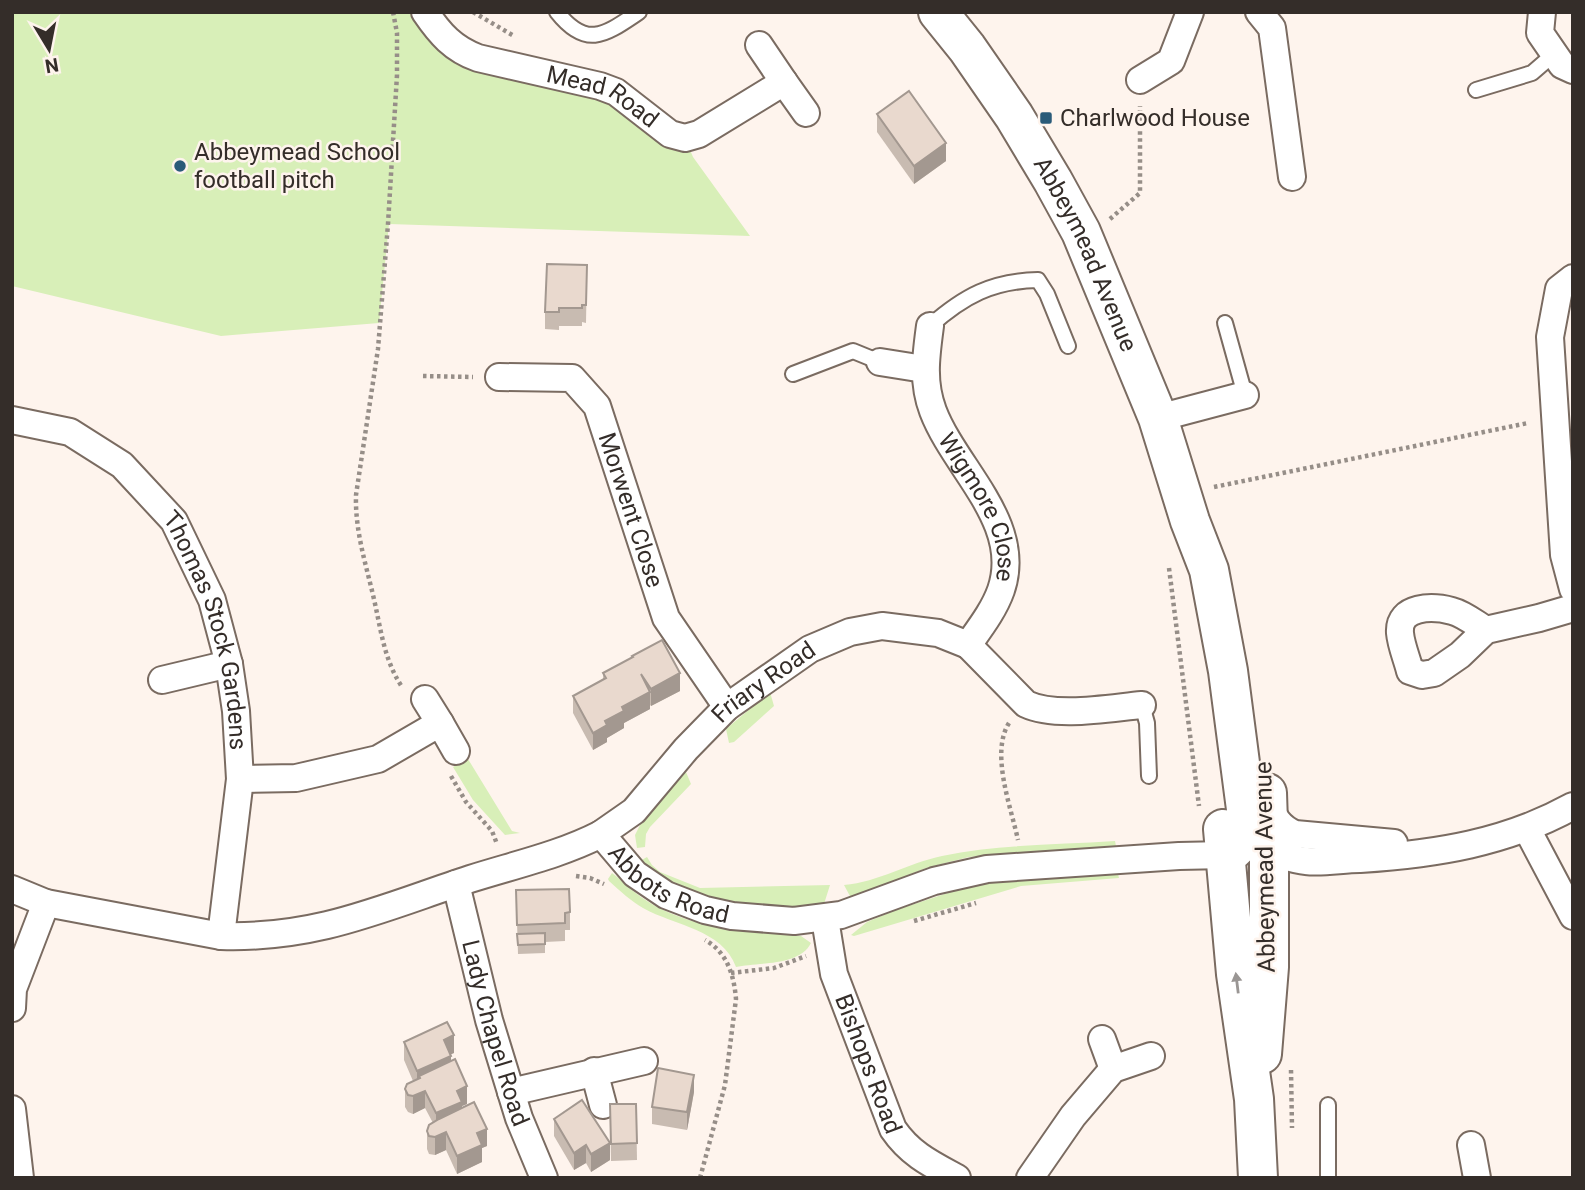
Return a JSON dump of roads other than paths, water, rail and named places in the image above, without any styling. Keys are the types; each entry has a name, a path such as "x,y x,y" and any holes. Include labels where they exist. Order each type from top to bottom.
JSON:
{"street":[{"name":"Mead Road","path":"425,12 443,37 459,51 608,89 630,102 670,134 685,138 712,128 784,82"},
{"name":"Abbeymead Avenue","path":"938,12 967,48 1014,116 1054,181 1081,232 1158,418 1186,507 1214,724 1236,974 1254,1099 1258,1178"},
{"path":"1140,80 1171,61 1191,12"},
{"path":"1259,12 1272,28 1292,177"},
{"path":"1542,12 1540,33 1563,62"},
{"path":"759,45 806,113"},
{"path":"1573,278 1559,289 1550,337 1564,555 1573,589"},
{"name":"Wigmore Close","path":"930,327 925,369 933,410 961,464 990,506 999,524 1004,545 1005,569 1002,588 993,608 968,645"},
{"path":"880,362 925,369"},
{"name":"Morwent Close","path":"499,377 572,378 597,406 666,618 727,707"},
{"path":"1158,418 1245,395"},
{"name":"Thomas Stock Gardens","path":"12,420 70,432 122,465 174,521 212,600 229,664 236,711 240,779 221,936"},
{"name":"Abbeymead Avenue","path":"1186,507 1221,570 1239,634 1258,720 1268,802 1268,978 1262,1052 1254,1099"},
{"path":"1486,630 1573,608"},
{"name":"Friary Road","path":"601,834 634,811 686,749 727,707 810,649 850,632 882,626 938,633 968,645"},
{"path":"968,645 1026,704 1041,710 1142,705"},
{"path":"162,680 229,664"},
{"path":"415,695 440,723 453,762"},
{"path":"240,779 296,778 378,759 440,723"},
{"path":"1268,802 1278,823 1307,849"},
{"path":"1225,855 1307,849 1400,855 1444,849 1497,839 1527,829 1573,806"},
{"path":"1527,829 1573,916"},
{"name":"Abbots Road","path":"12,889 46,903 221,936 243,937 306,931 369,915 510,866 568,849 601,834 635,874 680,901 705,910 741,917 794,921 825,919 859,910 934,881 987,869 1225,855"},
{"path":"1269,895 1281,871 1307,849"},
{"name":"Lady Chapel Road","path":"456,884 489,1020 528,1143 544,1178"},
{"path":"12,1008 13,989 46,903"},
{"name":"Bishops Road","path":"825,919 834,974 893,1129 919,1158 957,1178"},
{"path":"1102,1039 1113,1069"},
{"path":"1030,1178 1073,1116 1113,1069 1151,1056"},
{"path":"511,1092 644,1061"},
{"path":"594,1071 603,1105"},
{"path":"12,1109 20,1178"},
{"path":"1471,1145 1477,1178"}],"lane":[{"path":"557,12 577,32 600,35 639,12"},
{"path":"1476,90 1563,62"},
{"path":"930,327 970,294 1012,281 1038,280 1047,294 1068,346"},
{"path":"1224,323 1245,395"},
{"path":"793,374 853,351 880,362"},
{"path":"1142,705 1147,723 1149,776"},
{"path":"1328,1105 1328,1178"}],"place":[{"name":"Charlwood House","path":"1046,118"},
{"name":"Abbeymead School football pitch","path":"180,166"}]}
